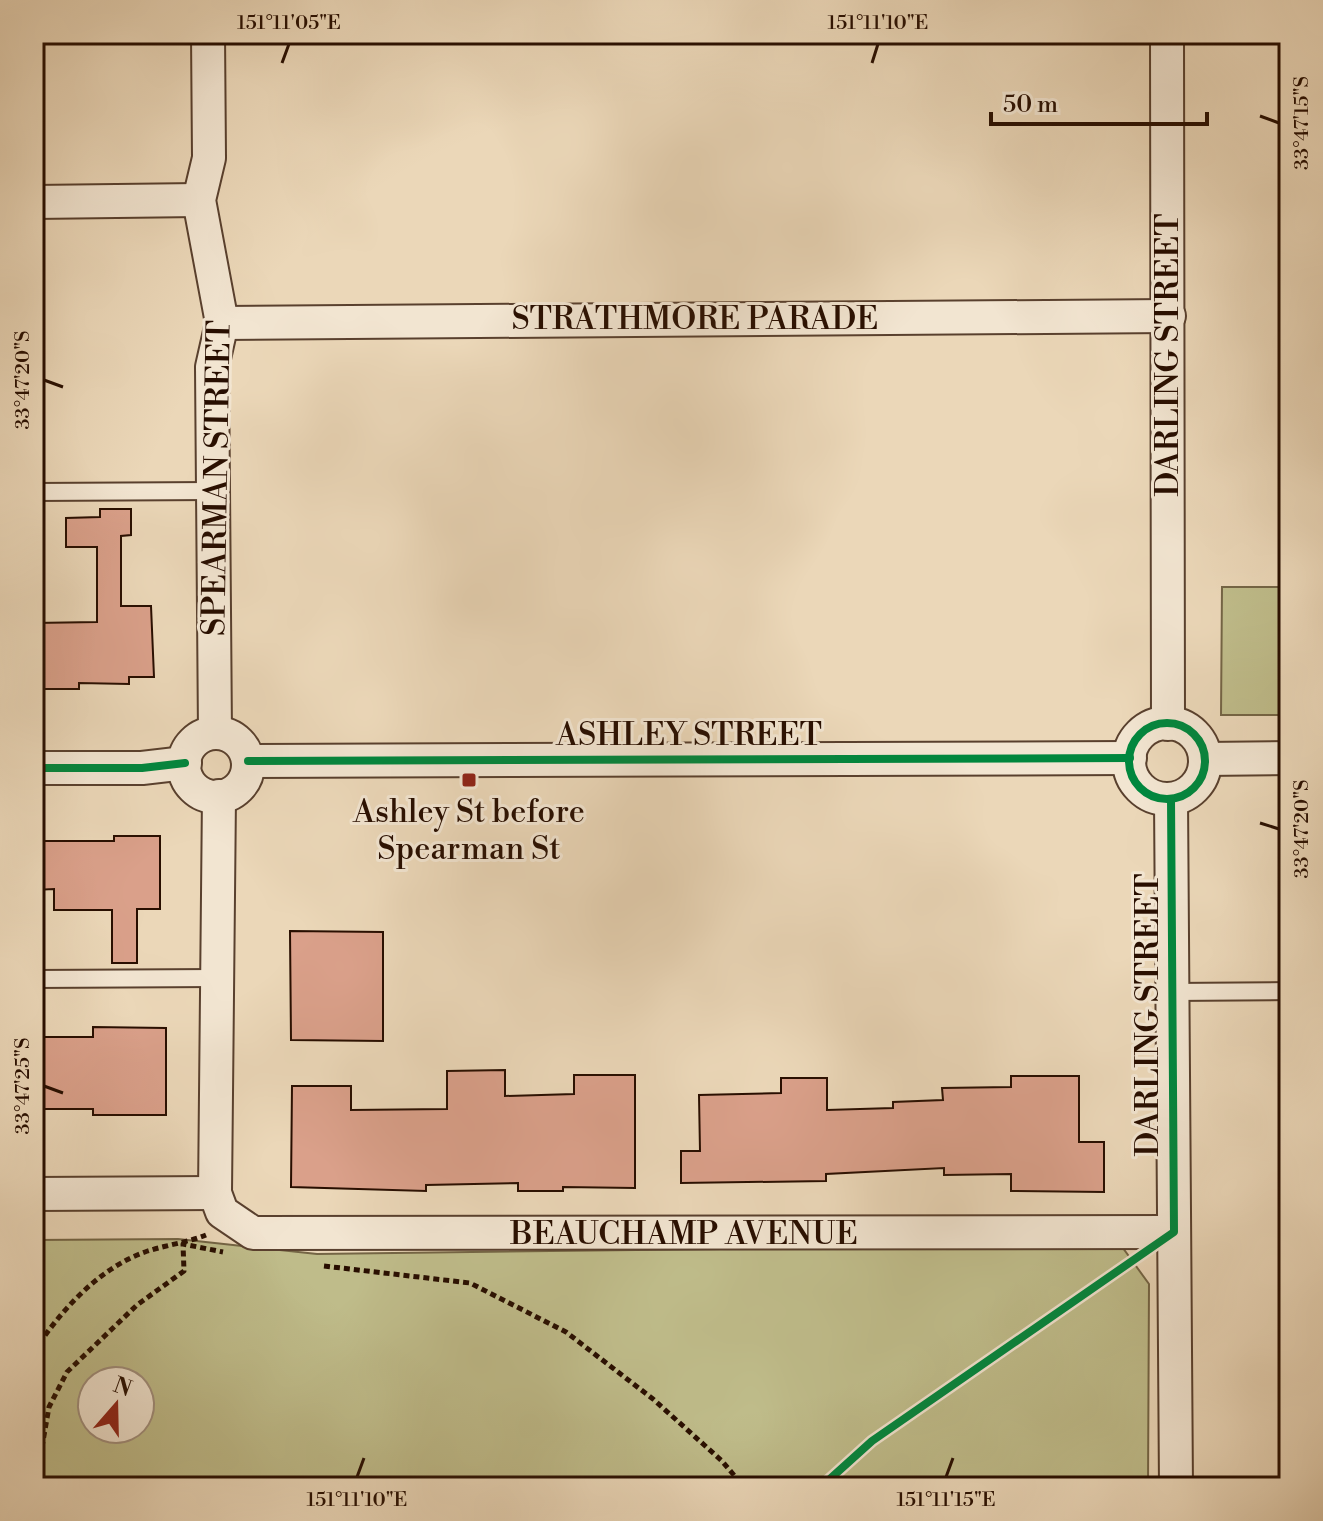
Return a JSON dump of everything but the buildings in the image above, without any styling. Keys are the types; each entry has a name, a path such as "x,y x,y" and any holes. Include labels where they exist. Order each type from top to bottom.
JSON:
{"street":[{"name":"SPEARMAN STREET","path":"208,34 209,158 199,200 222,323 212,367 215,733"},
{"name":"DARLING STREET","path":"1167,34 1168,724"},
{"path":"34,202 199,200"},
{"name":"STRATHMORE PARADE","path":"222,323 1169,316"},
{"path":"1168,724 1179,726 1198,738 1205,759 1200,781 1182,796 1171,799 1149,795 1140,788 1134,779 1130,758 1142,733 1168,724"},
{"path":"215,733 234,739 248,761 241,785 219,796 194,788 185,773 185,763 195,742 215,733"},
{"name":"ASHLEY STREET","path":"248,761 1130,758"},
{"path":"1205,759 1289,758"},
{"path":"34,768 142,768 185,763"},
{"path":"219,796 215,1193 237,1239"},
{"name":"DARLING STREET","path":"1171,799 1176,1487"},
{"path":"34,1194 215,1193"},
{"name":"BEAUCHAMP AVENUE","path":"237,1239 253,1233 1174,1232"}],"lane":[{"path":"34,492 213,491"},
{"path":"34,979 217,978"},
{"path":"1172,992 1289,991"}],"path":[{"path":"183,1244 237,1239"},
{"path":"34,1352 48,1330 90,1287 143,1252 183,1244 237,1239"},
{"path":"35,1487 49,1407 67,1372 137,1305 184,1271 183,1244"},
{"path":"311,1264 470,1283 566,1332 653,1399 722,1461 744,1487"}],"shaded area":[{"path":"1222,587 1286,587 1285,715 1221,715"},
{"path":"178,1239 317,1254 1120,1244 1149,1284 1148,1487 34,1487 34,1240"}],"cycle path":[{"path":"1167,723 1181,726 1194,734 1202,747 1205,761 1202,775 1194,788 1181,796 1167,799 1153,796 1140,788 1132,775 1129,761 1132,747 1140,734 1153,726 1167,723"},
{"path":"248,761 1130,758"},
{"path":"34,768 142,768 185,763"},
{"path":"821,1487 872,1441 1174,1232 1171,799"}],"place":[{"name":"Ashley St before Spearman St","path":"469,780"}]}
